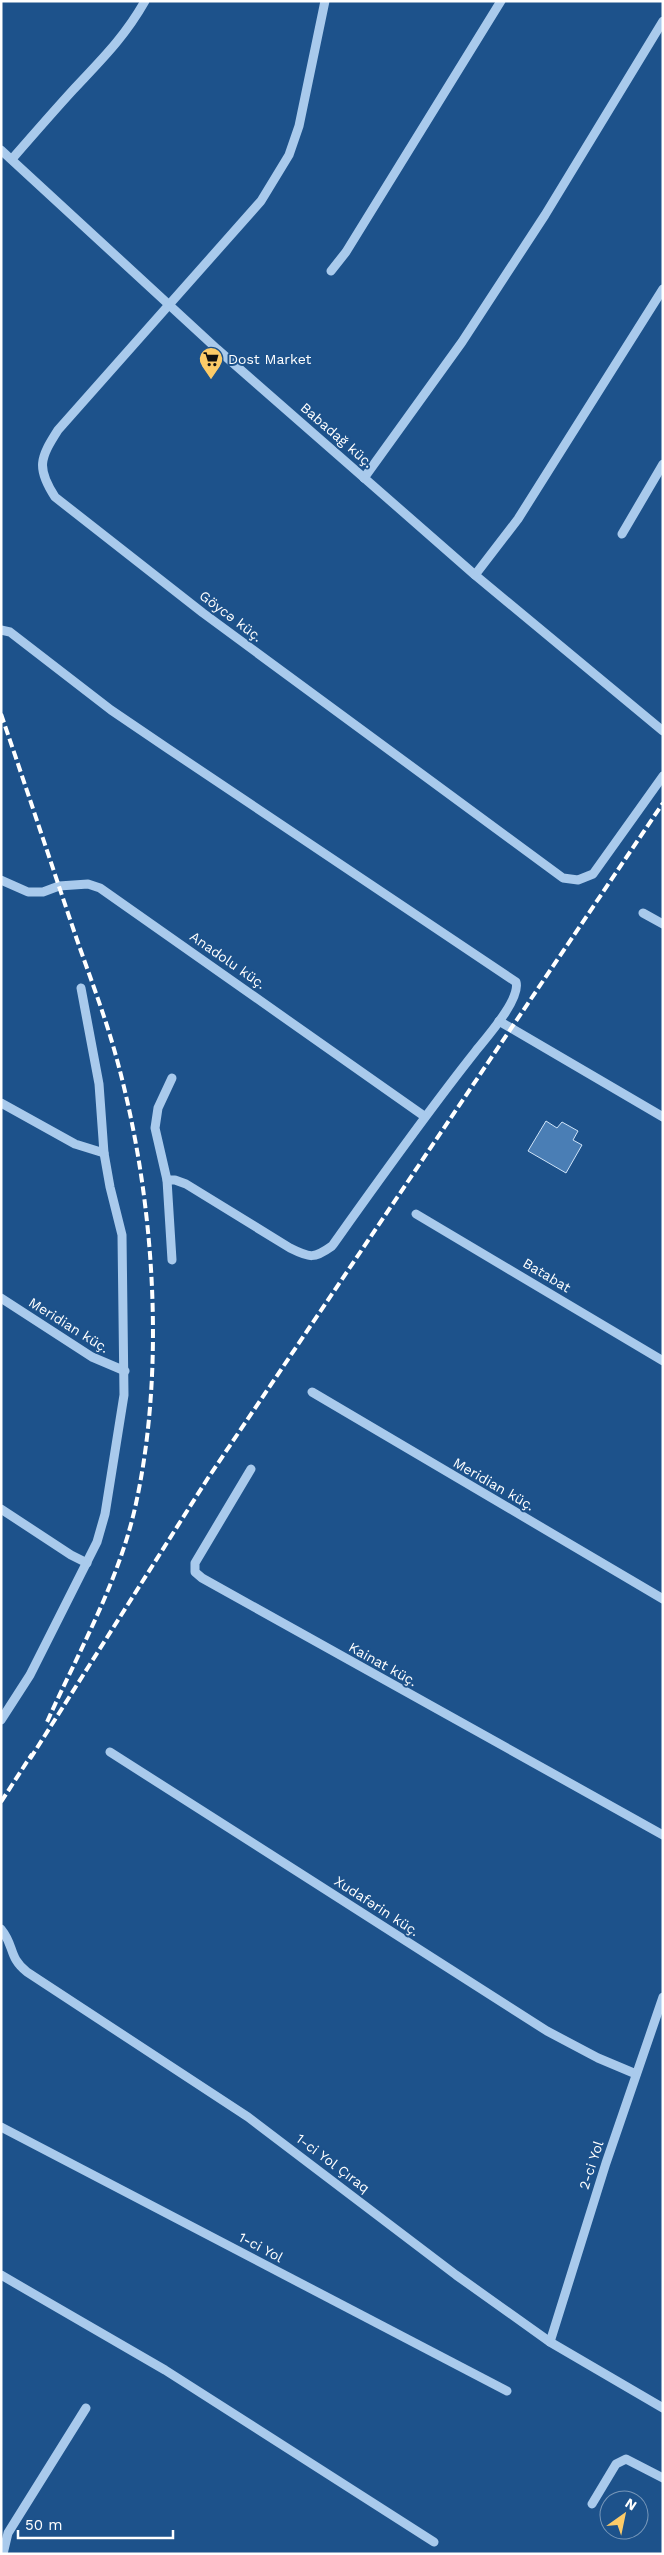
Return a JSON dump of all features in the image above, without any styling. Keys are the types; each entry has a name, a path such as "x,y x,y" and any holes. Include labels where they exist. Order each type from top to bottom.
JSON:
{"street":[{"path":"12,159 70,93 114,47 131,26 145,1"},
{"name":"Göycə küç.","path":"325,1 299,126 289,155 261,201 58,430 48,446 42,461 43,479 55,497 202,613 547,869 563,878 578,880 593,874 663,776"},
{"path":"331,271 346,252 502,1"},
{"path":"364,478 462,342 545,215 663,21"},
{"name":"Babadağ küç.","path":"1,150 169,305 474,575 663,731"},
{"path":"474,575 518,519 663,289"},
{"path":"622,534 663,464"},
{"path":"1,630 10,632 112,710 167,748 516,982 516,992 499,1021 424,1116 332,1246 318,1256 306,1256 186,1184 175,1180 166,1180"},
{"name":"Anadolu küç.","path":"1,880 28,892 43,892 59,886 88,884 107,891 424,1116"},
{"path":"644,912 663,924"},
{"path":"3,1713 30,1675 97,1542 105,1514 124,1395 122,1235 104,1153 99,1084 82,988"},
{"path":"499,1021 663,1117"},
{"path":"172,1078 158,1108 155,1128 166,1180 172,1260"},
{"path":"1,1103 75,1144 104,1153"},
{"name":"Batabat","path":"416,1214 663,1361"},
{"name":"Meridian küç.","path":"1,1298 92,1357 112,1368 125,1371"},
{"name":"Meridian küç.","path":"312,1392 663,1599"},
{"name":"Kainat küç.","path":"251,1469 195,1563 196,1572 202,1578 663,1835"},
{"path":"1,1509 70,1555 88,1563"},
{"name":"Xudafərin küç.","path":"110,1752 547,2031 598,2058 636,2074"},
{"name":"1-ci Yol Çıraq","path":"1,1929 9,1939 12,1955 27,1972 248,2117 456,2275 550,2342 663,2408"},
{"name":"2-ci Yol","path":"550,2342 636,2074 663,1997"},
{"name":"1-ci Yol","path":"1,2127 507,2391"},
{"path":"1,2275 165,2370 434,2542"},
{"path":"3,2554 4,2531 86,2408"},
{"path":"592,2504 616,2464 626,2459 663,2478"}],"building":[{"path":"546,1121 557,1128 562,1122 578,1131 573,1140 582,1145 566,1173 528,1151"}],"railway":[{"path":"1,714 114,1049 128,1103 139,1160 147,1218 152,1278 151,1396 145,1453 135,1508 128,1536 108,1590 47,1722"},
{"path":"30,1759 208,1478 663,803"},
{"path":"1,1802 32,1754"}],"place":[{"name":"Dost Market","path":"211,380"}]}
